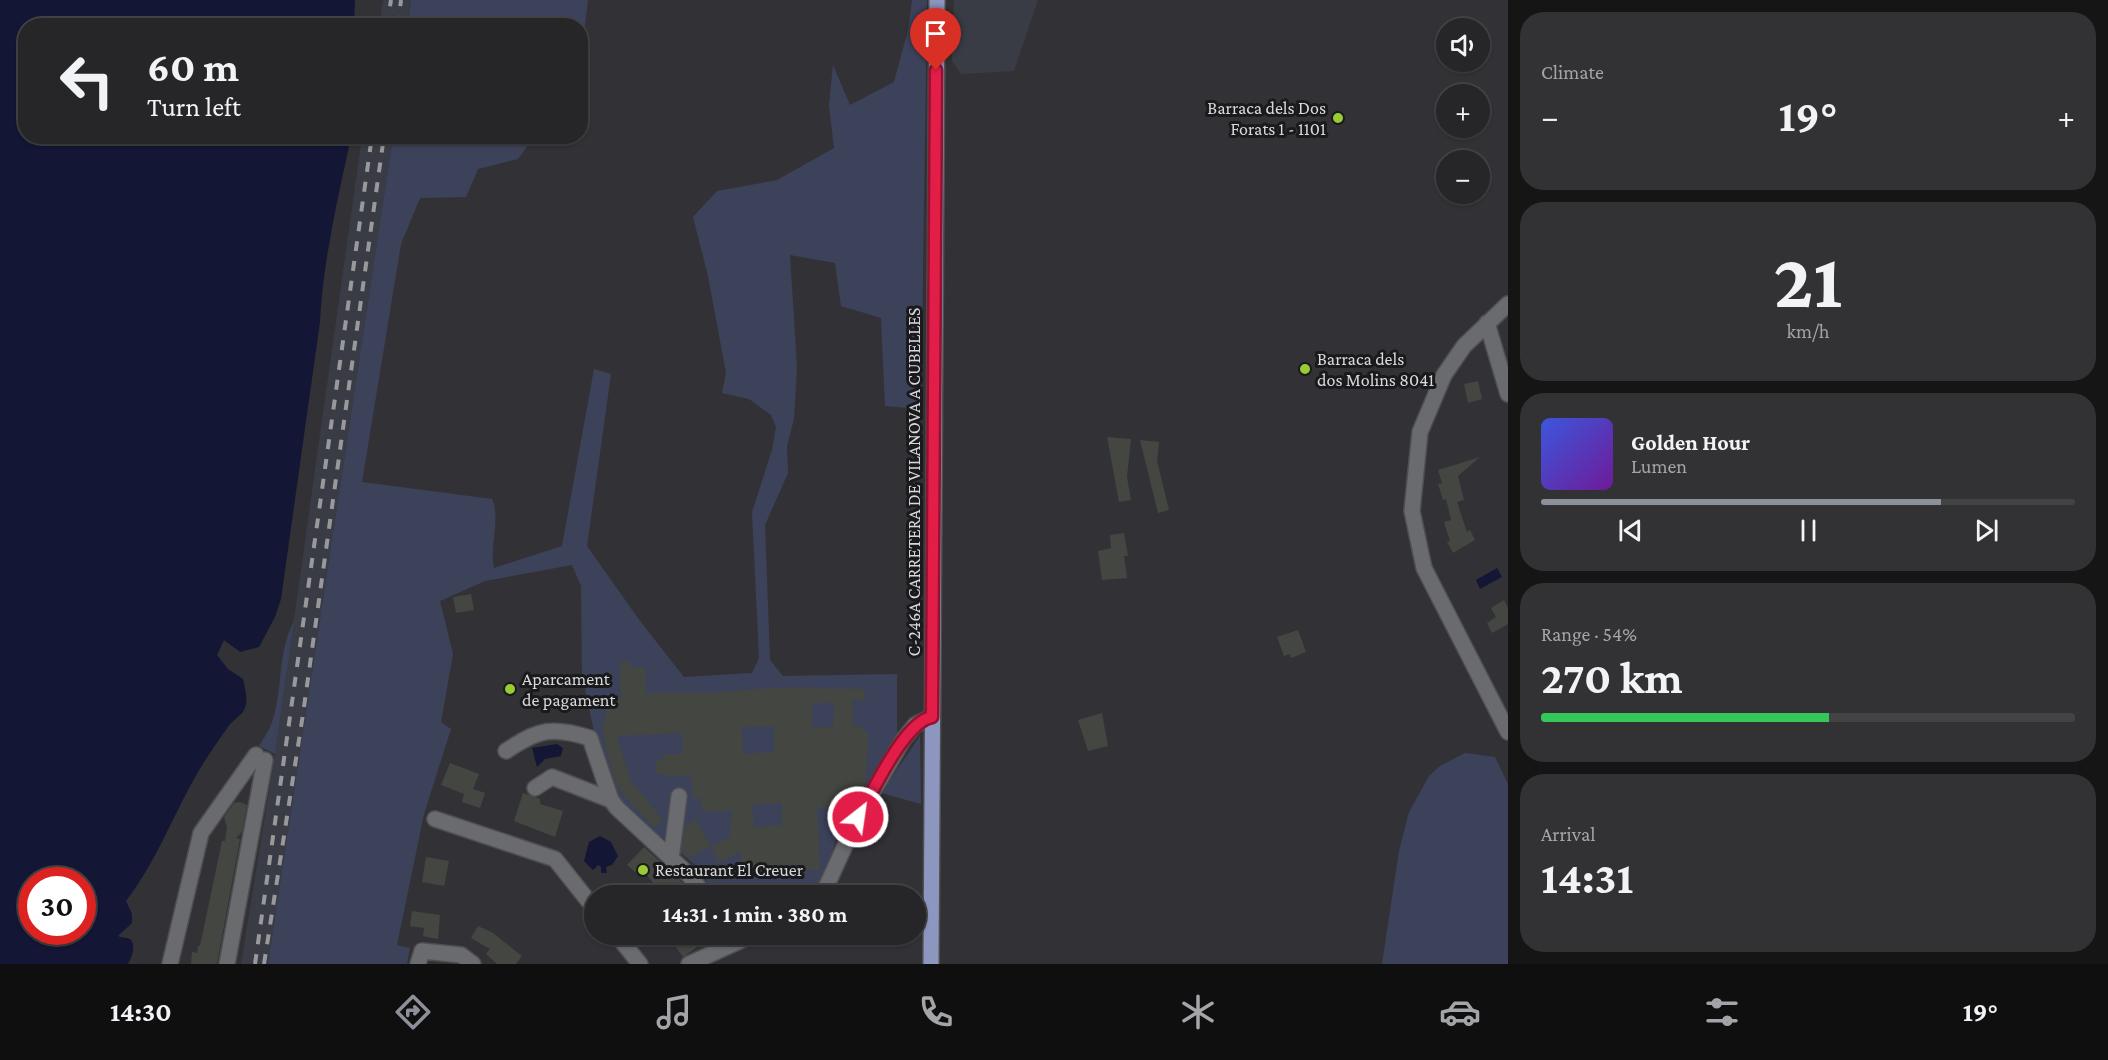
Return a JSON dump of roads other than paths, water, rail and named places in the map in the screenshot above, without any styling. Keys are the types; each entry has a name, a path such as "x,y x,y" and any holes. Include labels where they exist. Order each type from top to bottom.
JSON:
{"main road":[{"name":"C-246A CARRETERA DE VILANOVA A CUBELLES","path":"931,964 937,0"}],"street":[{"path":"1508,304 1464,346 1444,375 1420,432 1412,511 1424,568 1508,732"},
{"path":"1487,323 1508,394"},
{"path":"827,885 858,817 903,740 915,725 932,717"},
{"path":"506,752 535,734 551,730 568,731 590,738 611,800 633,825 696,885"},
{"path":"170,964 201,833 260,758 242,787 258,796 227,964"},
{"path":"534,788 552,777 611,800"},
{"path":"671,859 679,796"},
{"path":"435,819 555,859 584,895"},
{"path":"625,945 640,964"},
{"path":"696,963 730,945"},
{"path":"417,964 422,951 461,955 473,964"}],"railway":[{"path":"388,18 391,0"},
{"path":"399,18 401,0"},
{"path":"255,964 371,144"},
{"path":"264,964 303,714 383,144"}],"place":[{"name":"Barraca dels Dos Forats 1 - 1101","path":"1338,118"},
{"name":"Barraca dels dos Molins 8041","path":"1305,369"},
{"name":"Aparcament de pagament","path":"510,689"},
{"name":"Restaurant El Creuer","path":"643,870"}]}
